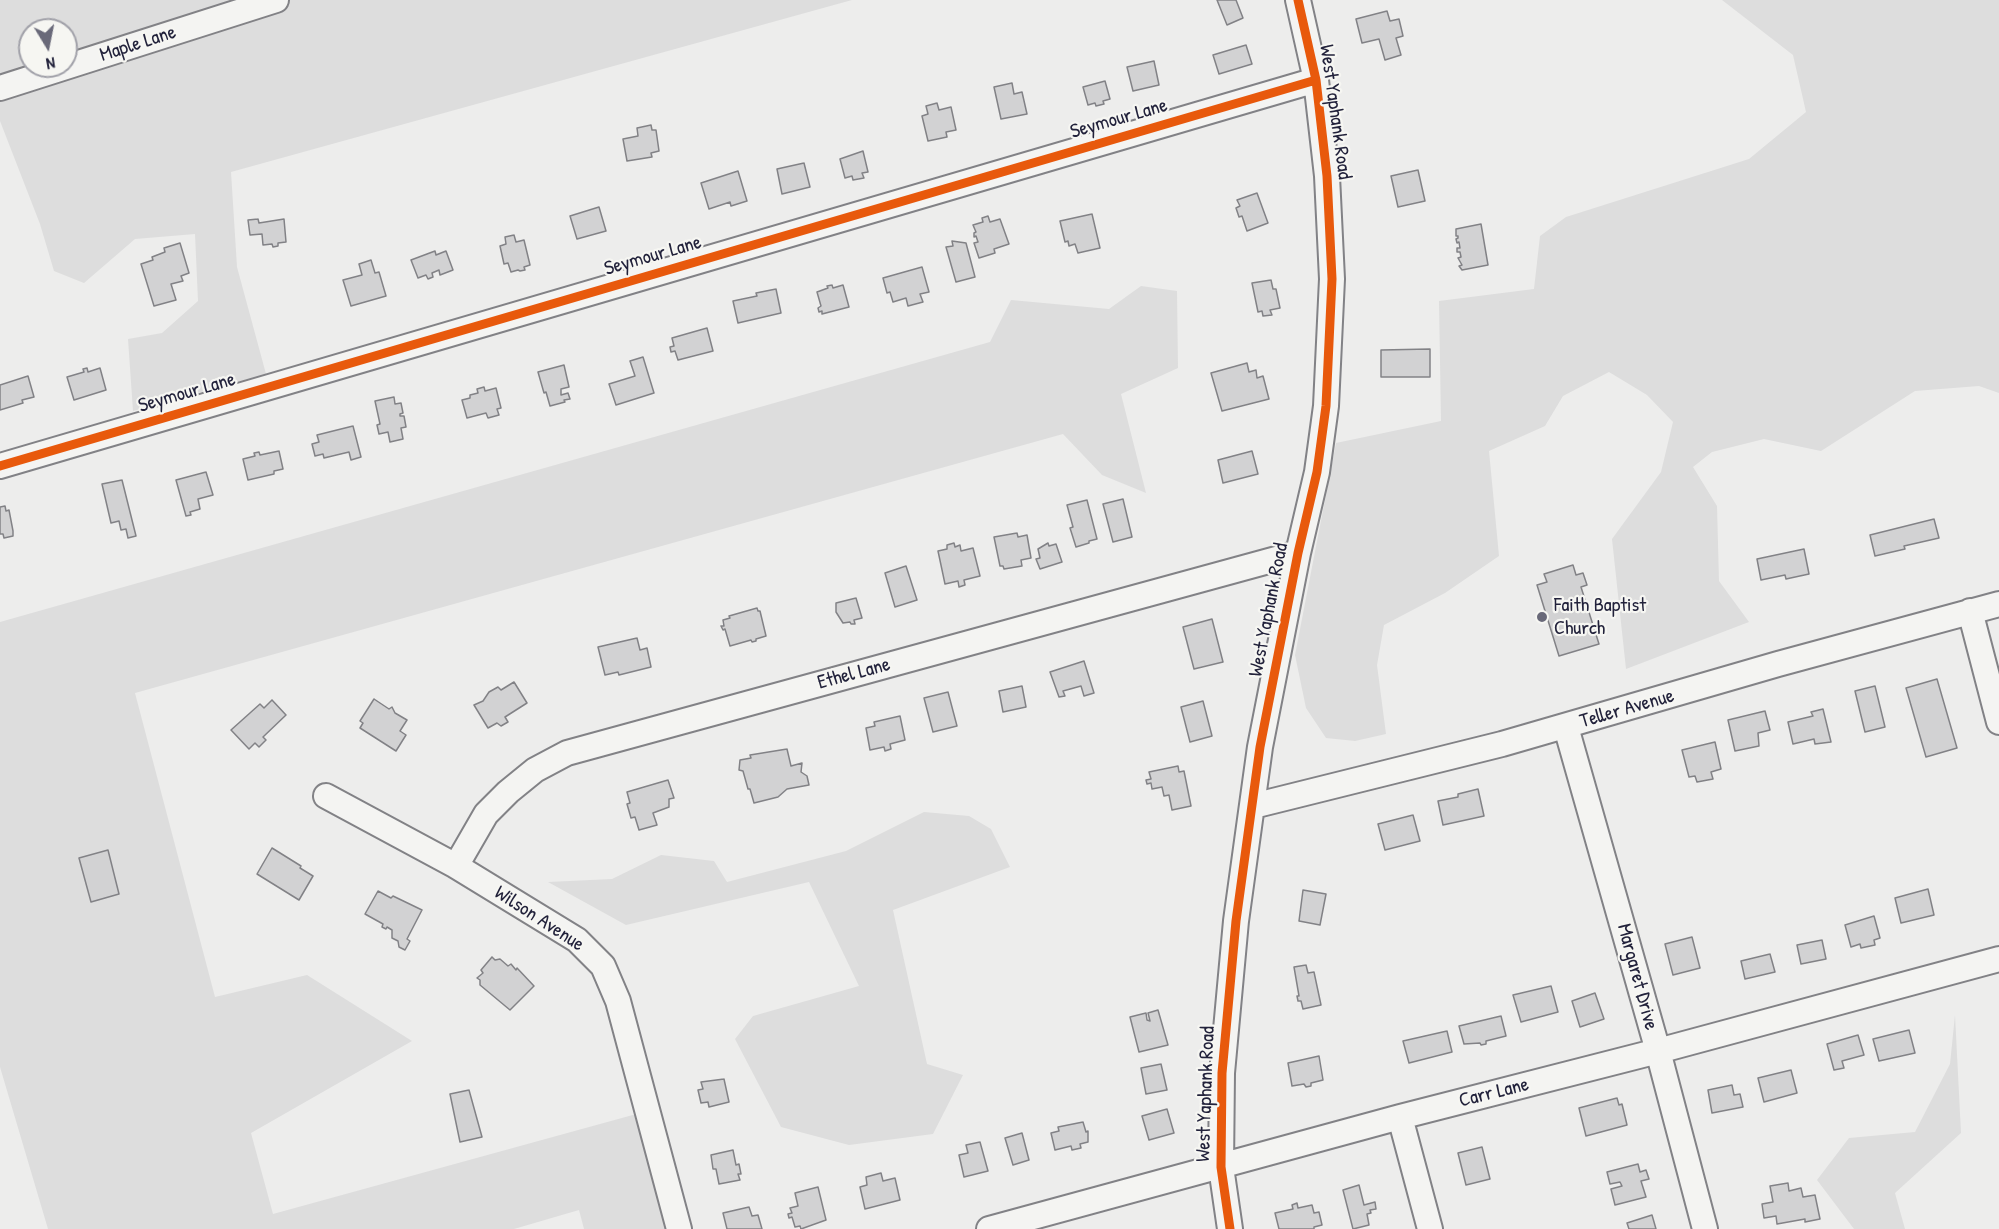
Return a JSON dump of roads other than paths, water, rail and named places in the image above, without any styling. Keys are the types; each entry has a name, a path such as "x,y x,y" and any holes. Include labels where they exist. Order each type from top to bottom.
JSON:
{"street":[{"name":"Maple Lane","path":"0,88 276,0"},
{"name":"West Yaphank Road","path":"1230,1229 1221,1167 1222,1073 1236,921 1260,747 1298,553 1317,472 1326,406 1332,279 1327,176 1316,80 1298,0"},
{"name":"Seymour Lane","path":"0,466 1316,80"},
{"name":"Ethel Lane","path":"456,866 486,814 535,770 567,753 1298,553"},
{"name":"Teller Avenue","path":"1253,806 1566,727 1767,668 1999,604"},
{"path":"1970,611 1999,723"},
{"name":"Margaret Drive","path":"1566,727 1658,1052 1705,1229"},
{"name":"Wilson Avenue","path":"326,796 456,866 577,940 603,966 618,1001 679,1229"},
{"name":"Carr Lane","path":"989,1229 1400,1117 1658,1052 1999,959"},
{"path":"1400,1117 1430,1229"}],"place":[{"name":"Faith Baptist Church","path":"1542,617"}]}
